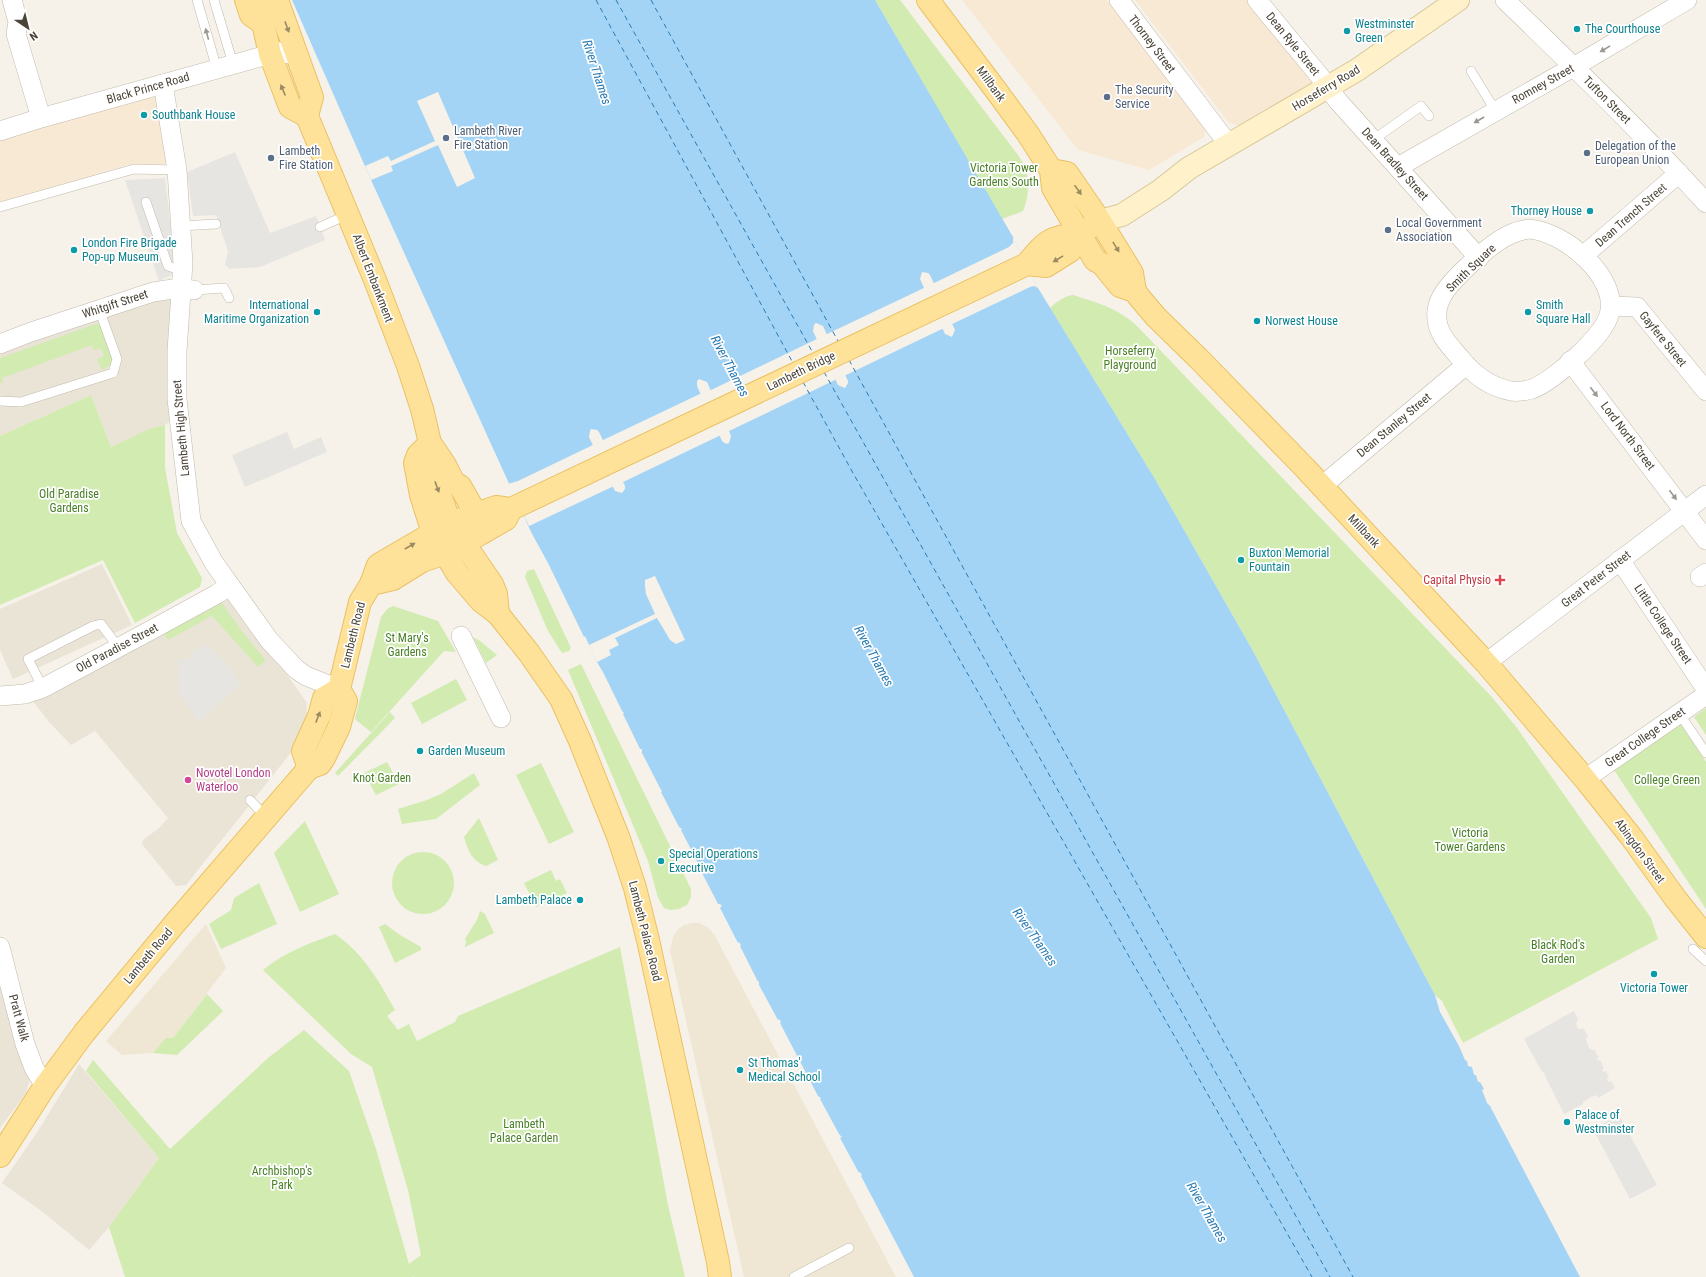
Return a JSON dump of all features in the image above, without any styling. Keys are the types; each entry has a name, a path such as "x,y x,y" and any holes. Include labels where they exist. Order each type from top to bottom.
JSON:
{"main road":[{"path":"246,0 251,15 262,23"},
{"path":"262,0 265,9 262,23 270,54 290,107 308,116 312,96 277,0"},
{"name":"Millbank","path":"928,0 1028,134 1051,170 1053,188 1072,219 1079,235 1095,260 1102,264 1120,286 1135,291"},
{"name":"Horseferry Road","path":"1100,221 1122,215 1161,190 1189,168 1372,60 1458,0"},
{"name":"Albert Embankment","path":"308,116 349,214 408,366 422,409 431,446"},
{"name":"Millbank","path":"1051,170 1066,173 1100,221 1132,273 1135,291 1156,317 1199,359 1322,486 1486,663 1585,779"},
{"name":"Lambeth Bridge","path":"442,528 496,507 515,507 1027,264 1040,247 1045,244 1062,235 1079,235 1100,221"},
{"path":"476,514 468,497 460,486 454,483 445,465 431,446 418,454 415,463 421,494 442,528 464,543 492,584 496,594 498,614"},
{"name":"Lambeth Bridge","path":"464,543 506,519 515,507"},
{"name":"Lambeth Palace Road","path":"442,528 445,553 457,573 481,601 498,614 529,653 561,699 580,741 619,839 635,888 648,940 720,1277"},
{"name":"Lambeth Road","path":"1,1153 45,1086 84,1033 266,817 309,768 320,764 339,727 346,701 339,689 360,602 371,584 378,565 442,528"},
{"path":"371,584 393,579 422,561 445,553 464,543"},
{"name":"Abingdon Street","path":"1585,779 1632,838 1698,936"}],"street":[{"path":"12,0 18,22 16,34 41,118"},
{"name":"Thorney Street","path":"1120,0 1228,145"},
{"name":"Dean Ryle Street","path":"1257,0 1328,87"},
{"name":"Tufton Street","path":"1505,0 1574,67 1706,203"},
{"name":"Romney Street","path":"1398,167 1574,67 1687,0"},
{"name":"Black Prince Road","path":"0,131 41,118 270,54 278,52 297,55"},
{"name":"Lambeth High Street","path":"163,84 177,170 180,226 187,284 177,351 177,400 191,521 211,558 229,586 270,640 296,669 313,680 339,689"},
{"name":"Dean Bradley Street","path":"1328,87 1338,101 1479,258"},
{"name":"Dean Trench Street","path":"1583,256 1678,173"},
{"name":"Smith Square","path":"1529,229 1539,230 1561,239 1583,256 1605,283 1609,293 1609,316 1591,344 1547,381 1532,389 1521,391 1500,388 1489,384 1466,365 1440,333 1438,325 1437,312 1441,297 1449,286 1479,258 1500,240 1519,231 1529,229"},
{"name":"Whitgift Street","path":"0,344 99,309 153,292 187,284"},
{"name":"Gayfere Street","path":"1610,306 1636,307 1706,391"},
{"name":"Lord North Street","path":"1570,361 1706,540"},
{"name":"Dean Stanley Street","path":"1322,486 1466,365"},
{"name":"Great Peter Street","path":"1486,663 1706,495"},
{"name":"Little College Street","path":"1620,560 1706,689"},
{"name":"Old Paradise Street","path":"0,696 25,694 43,688 217,594 229,586"},
{"path":"461,636 500,718"},
{"name":"Great College Street","path":"1585,779 1706,695"},
{"name":"Pratt Walk","path":"0,947 25,1044 34,1068 45,1086"}],"lane":[{"path":"197,0 225,67"},
{"path":"214,0 225,67"},
{"path":"1471,71 1490,102 1497,110"},
{"path":"1373,140 1422,106 1430,116"},
{"path":"0,207 134,169 177,170"},
{"path":"146,202 168,266 187,284"},
{"path":"320,227 349,214"},
{"path":"180,226 216,224"},
{"name":"Whitgift Street","path":"187,284 224,288 229,298"},
{"path":"0,401 21,402 113,373 117,359 99,309"},
{"path":"43,688 28,659 93,626 101,624 118,648"},
{"path":"1679,713 1706,753"},
{"path":"250,800 266,817"},
{"path":"1698,936 1706,961"},
{"path":"794,1277 849,1248"}],"shaded area":[{"name":"The Security Service","path":"962,0 1107,0 1205,130 1204,137 1149,170 1078,150"},
{"path":"1135,0 1250,0 1309,71 1312,84 1243,126 1229,123"},
{"path":"160,89 174,164 126,165 0,206 0,135"},
{"path":"235,152 270,233 316,216 325,240 260,267 230,269 225,265 228,251 216,215 193,216 187,172"},
{"path":"165,178 175,264 171,275 159,281 125,180"},
{"path":"157,295 178,298 175,417 165,425 149,429 111,447 91,395 0,436 0,348"},
{"path":"287,432 294,449 321,437 327,452 245,487 232,455"},
{"path":"102,564 132,625 13,679 0,650 0,609"},
{"path":"228,590 307,703 306,724 293,750 186,885 176,886 142,844 143,840 159,828 168,818 95,731 71,745 50,723 31,699"},
{"path":"207,644 234,672 232,674 240,682 239,685 199,722 179,693 178,674 180,665 177,660 182,657 185,661 193,656 191,652"},
{"path":"699,923 709,928 715,936 896,1277 744,1277 670,950 673,937 677,930 684,925"},
{"path":"206,924 226,968 173,1038 166,1039 153,1053 122,1055 106,1041"},
{"path":"0,964 28,1063 30,1079 26,1093 0,1128"},
{"path":"1574,1011 1578,1019 1576,1024 1578,1029 1584,1029 1588,1037 1586,1038 1589,1048 1594,1049 1599,1058 1597,1059 1598,1061 1600,1060 1604,1068 1602,1070 1604,1072 1606,1071 1609,1078 1607,1079 1608,1082 1611,1081 1615,1088 1598,1098 1596,1095 1589,1098 1583,1102 1583,1104 1564,1114 1544,1072 1542,1072 1524,1039"},
{"path":"79,1064 159,1158 109,1227 89,1250 43,1212 2,1183 38,1131"},
{"path":"1619,1115 1657,1185 1630,1199 1593,1129"}],"green space":[{"name":"Victoria Tower Gardens South","path":"875,0 900,0 1018,155 1025,168 1028,182 1026,204 1023,211 1002,219"},
{"name":"Victoria Tower Gardens","path":"1073,295 1115,310 1137,326 1491,696 1517,728 1651,918 1658,939 1463,1043 1442,1001 1435,995 1253,651 1155,479 1050,308 1061,300"},
{"path":"99,323 113,357 111,365 102,370 97,359 104,356 101,348 94,350 92,345 2,378 3,383 0,383 0,358"},
{"name":"Old Paradise Gardens","path":"91,395 111,447 149,429 165,425 165,468 177,533 202,578 200,587 135,623 103,560 0,605 0,436"},
{"path":"534,569 571,648 569,651 562,653 548,631 525,577 527,571"},
{"path":"222,603 266,661 258,667 212,616 168,640 164,633"},
{"name":"St Mary's Gardens","path":"393,606 438,621 456,652 444,651 371,732 355,718 381,617 387,609"},
{"path":"473,637 480,641 497,655 486,663"},
{"path":"581,664 691,889 691,897 687,905 679,909 671,910 664,908 658,898 648,861 568,670"},
{"path":"456,679 467,700 422,724 411,703"},
{"path":"1706,708 1706,735 1694,717"},
{"path":"390,712 395,718 338,776 335,773"},
{"name":"College Green","path":"1680,723 1706,762 1706,909 1614,770"},
{"name":"Knot Garden","path":"387,762 399,784 376,795 364,773"},
{"path":"541,763 574,832 549,844 516,775"},
{"path":"474,773 480,785 436,819 402,824 398,809 441,794"},
{"path":"479,818 498,860 486,866 481,864 471,855 464,837"},
{"path":"305,821 339,894 300,912 274,853"},
{"path":"423,852 435,855 445,861 451,871 454,883 451,895 445,905 435,911 423,914 411,911 401,905 395,895 392,883 395,871 401,861 411,855"},
{"path":"551,870 556,881 560,879 567,893 536,907 524,883"},
{"path":"259,883 277,924 221,949 209,924 231,910 234,898"},
{"path":"480,911 485,914 494,933 465,947 465,939 477,920"},
{"path":"385,924 421,947 421,950 395,963 379,927"},
{"path":"335,934 354,950 370,968 395,1010 387,1016 398,1030 409,1024 417,1041 455,1022 458,1016 620,947 668,1205 685,1277 414,1277 412,1275 413,1277 125,1277 109,1227 159,1158 86,1071 93,1060 170,1149 268,1058 304,1030 349,1071 376,1149 409,1264 421,1255 408,1190 372,1067 351,1054 263,970 279,958"},
{"path":"207,994 223,1011 177,1055 153,1053 166,1038 173,1038"}],"water":[{"name":"River Thames","path":"292,0 875,0 1013,237 1038,288 1155,479 1253,651 1435,995 1440,1012 1465,1060 1467,1061 1468,1066 1472,1067 1474,1075 1476,1075 1478,1082 1480,1082 1484,1089 1482,1090 1487,1103 1491,1107 1580,1277 914,1277 861,1176 862,1175 860,1172 859,1173 840,1138 842,1137 820,1099 821,1098 818,1096 780,1023 781,1022 779,1019 778,1020 759,985 759,981 758,982 740,946 741,945 739,942 738,943 720,908 722,906 718,904 700,869 701,868 681,830 682,829 679,827 642,753 642,749 640,749 623,714 624,713 531,532 371,180","holes":["922,272 930,275 955,330 952,337 945,334 920,279","816,323 823,326 848,381 845,388 838,385 813,331","699,379 707,382 731,436 729,443 726,444 722,441 697,386 697,381","591,429 599,432 625,486 622,493 615,491 589,437"]}],"pier":[{"path":"438,92 475,178 457,187 438,145 391,166 393,171 371,180 365,166 388,156 391,161 435,141 417,101"},
{"path":"1013,237 1038,288 1034,286 1030,287 950,325 932,284 1009,247 1013,243"},
{"path":"926,287 944,328 844,376 825,335"},
{"path":"819,338 837,379 727,432 709,391"},
{"path":"702,393 721,435 621,483 601,441"},
{"path":"595,444 614,486 529,526 508,484 518,481"},
{"path":"655,576 685,640 676,644 670,640 657,618 615,638 619,645 609,650 611,655 597,662 589,645 655,614 646,594 645,580"}],"ferry route":[{"path":"596,0 793,363"},
{"path":"616,0 813,353"},
{"path":"651,0 838,341"},
{"path":"849,360 1353,1277"},
{"path":"824,372 1330,1277"},
{"path":"803,382 853,473 1312,1277"}],"place":[{"name":"The Courthouse","path":"1577,29"},
{"name":"Westminster Green","path":"1347,31"},
{"name":"The Security Service","path":"1107,97"},
{"name":"Southbank House","path":"144,115"},
{"name":"Lambeth River Fire Station","path":"446,138"},
{"name":"Delegation of the European Union","path":"1587,153"},
{"name":"Lambeth Fire Station","path":"271,158"},
{"name":"Thorney House","path":"1590,211"},
{"name":"Local Government Association","path":"1388,230"},
{"name":"London Fire Brigade Pop-up Museum","path":"74,250"},
{"name":"International Maritime Organization","path":"317,312"},
{"name":"Smith Square Hall","path":"1528,312"},
{"name":"Norwest House","path":"1257,321"},
{"name":"Buxton Memorial Fountain","path":"1241,560"},
{"name":"Capital Physio","path":"1500,580"},
{"name":"Garden Museum","path":"420,751"},
{"name":"Novotel London Waterloo","path":"188,780"},
{"name":"Special Operations Executive","path":"661,861"},
{"name":"Lambeth Palace","path":"580,900"},
{"name":"Victoria Tower","path":"1654,974"},
{"name":"St Thomas' Medical School","path":"740,1070"},
{"name":"Palace of Westminster","path":"1567,1122"}],"park label":[{"name":"Horseferry Playground","path":"1130,358"},
{"name":"Black Rod's Garden","path":"1558,952"},
{"name":"Lambeth Palace Garden","path":"524,1131"},
{"name":"Archbishop's Park","path":"282,1178"}]}
